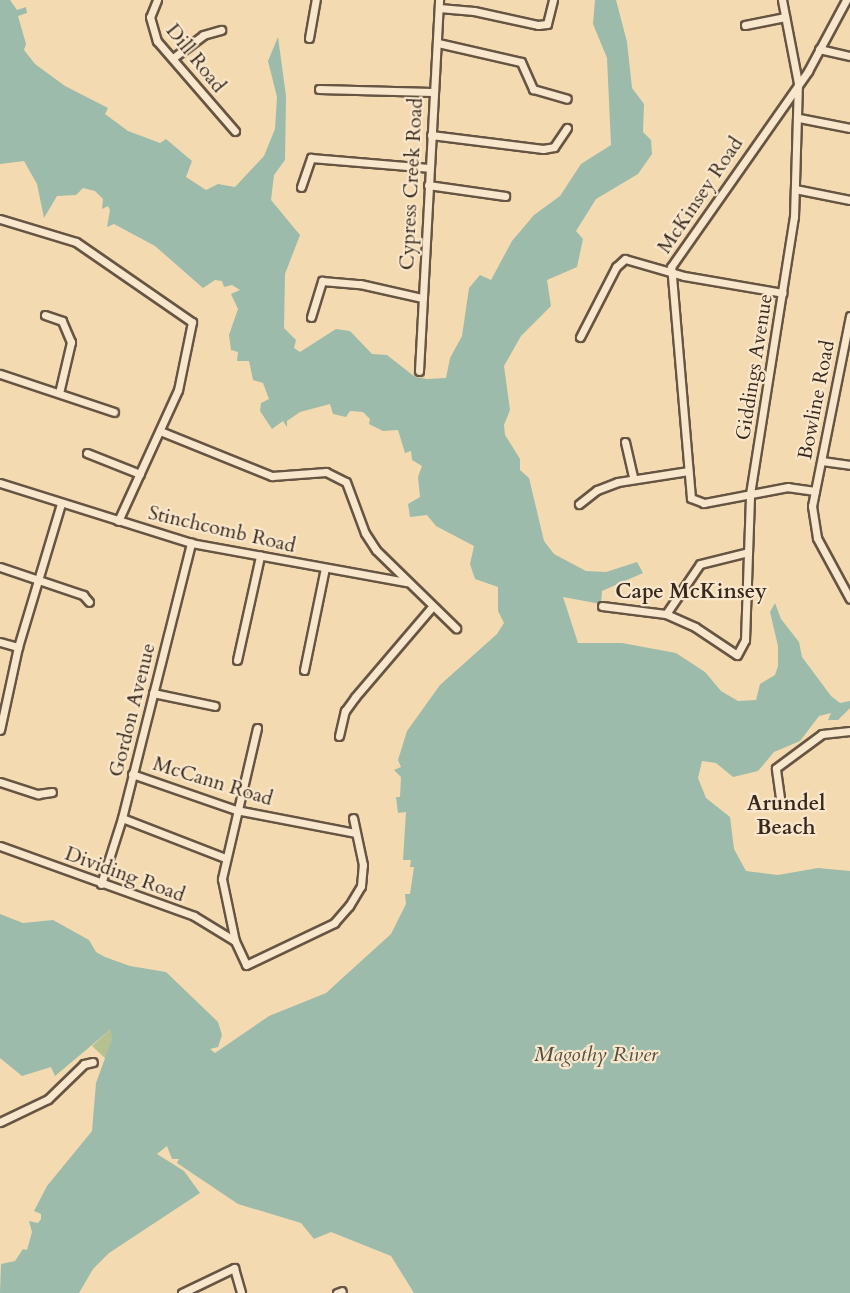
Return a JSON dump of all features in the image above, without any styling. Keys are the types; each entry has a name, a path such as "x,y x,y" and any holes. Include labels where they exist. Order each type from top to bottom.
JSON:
{"street":[{"name":"Dill Road","path":"156,0 151,12 151,26 157,41 235,131"},
{"path":"309,38 316,0"},
{"path":"439,4 547,24 553,0"},
{"path":"782,0 798,83"},
{"name":"McKinsey Road","path":"750,494 700,503 690,495 671,273 676,255 798,83 846,0"},
{"name":"Cypress Creek Road","path":"419,371 432,92 438,43 439,4"},
{"path":"745,25 785,17"},
{"path":"173,58 203,35 221,30"},
{"path":"438,43 521,62 533,89 567,99"},
{"path":"819,49 850,56"},
{"name":"Giddings Avenue","path":"666,614 695,627 737,655 746,635 750,494 783,293 795,189 799,118 798,83"},
{"path":"319,88 432,92"},
{"path":"799,118 850,128"},
{"path":"431,135 543,149 554,147 567,128"},
{"path":"301,187 311,158 429,168"},
{"path":"428,185 505,196"},
{"path":"795,189 850,200"},
{"path":"0,219 76,242 187,315 192,330 184,348 183,377 118,521"},
{"path":"580,337 622,261 633,259 671,273 783,293"},
{"path":"311,317 322,281 360,284 422,298"},
{"path":"45,315 62,321 71,342 59,393"},
{"name":"Bowline Road","path":"850,316 815,491 813,516 817,536 850,594"},
{"path":"0,374 114,412"},
{"path":"160,431 272,476 326,472 338,476 352,492 365,533 406,582 456,628"},
{"path":"625,442 633,478"},
{"path":"87,453 140,474"},
{"path":"822,461 850,465"},
{"path":"579,504 597,490 633,478 688,471"},
{"name":"Stinchcomb Road","path":"0,483 191,543 406,582"},
{"path":"750,494 788,487 815,491"},
{"path":"0,730 18,647 61,504"},
{"name":"Gordon Avenue","path":"101,884 122,818 191,543"},
{"path":"602,606 666,614 700,564 748,552"},
{"path":"237,660 260,556"},
{"path":"0,567 83,595 89,602"},
{"path":"304,670 325,568"},
{"path":"339,736 345,711 355,697 432,607"},
{"path":"0,642 18,647"},
{"path":"153,693 215,706"},
{"path":"257,728 236,810 222,879 235,941 246,965 334,923 349,906 361,886 363,865 353,818"},
{"path":"781,805 776,768 822,734 850,731"},
{"name":"McCann Road","path":"132,774 236,810 356,833"},
{"path":"0,782 38,794 52,792"},
{"path":"122,818 225,858"},
{"name":"Dividing Road","path":"0,846 194,916 235,941"},
{"path":"0,1122 48,1099 84,1064 93,1062"},
{"path":"182,1293 234,1268 241,1293"}],"green space":[{"path":"112,1028 112,1039 106,1059 92,1046"}],"water":[{"name":"Magothy River","path":"0,0 10,0 17,10 26,7 27,13 18,16 26,44 24,50 35,64 65,86 108,108 105,114 128,131 160,143 166,139 192,161 186,177 206,190 218,184 235,187 264,156 275,129 277,97 268,61 278,37 286,96 285,160 274,175 271,200 300,235 285,274 284,328 296,340 294,348 300,352 336,329 350,331 372,354 387,355 415,377 427,379 446,378 450,358 462,336 469,288 480,275 491,280 512,241 534,215 560,196 581,164 611,145 607,58 593,24 595,0 616,0 627,42 632,88 644,104 643,132 651,140 652,154 638,174 596,199 576,231 583,239 577,267 547,280 551,306 521,336 504,366 510,410 504,425 505,435 520,459 520,470 529,478 544,541 554,554 586,571 606,572 637,562 643,573 602,591 601,604 563,597 578,643 622,643 676,653 705,672 721,691 738,701 756,700 760,684 775,675 778,666 778,646 770,612 775,603 781,619 799,642 802,657 831,696 840,703 850,701 850,708 838,720 828,720 831,713 819,716 800,741 774,752 758,771 733,777 716,763 702,761 698,778 706,798 730,817 734,849 746,871 778,875 818,868 850,871 850,1293 414,1293 391,1256 331,1232 314,1239 301,1223 238,1204 177,1163 179,1159 172,1159 167,1146 157,1154 184,1171 200,1193 109,1253 93,1269 79,1293 0,1293 1,1264 15,1261 23,1249 27,1250 32,1232 29,1221 38,1223 41,1219 41,1214 34,1211 47,1186 92,1131 96,1083 112,1039 111,1029 55,1076 51,1067 22,1076 0,1058 0,914 23,923 53,920 89,940 96,952 105,957 130,966 166,972 218,1022 222,1035 218,1047 210,1049 215,1053 269,1016 326,993 391,934 406,904 405,894 410,894 414,867 410,867 411,860 403,860 406,812 398,813 396,797 400,797 401,777 394,770 401,767 398,760 407,731 440,685 497,634 504,623 498,611 498,587 475,579 470,564 474,546 436,526 427,515 410,517 408,504 420,497 418,477 422,466 412,460 411,451 405,453 398,430 383,431 369,424 370,419 363,412 350,411 346,417 333,414 330,404 300,412 287,421 287,427 283,421 272,429 260,411 261,403 269,399 263,383 253,380 249,361 237,361 238,352 231,350 229,335 238,309 231,294 240,290 232,285 224,287 222,281 215,280 203,288 155,246 114,224 107,227 110,210 108,206 102,209 103,199 95,191 83,188 76,195 57,196 44,218 37,184 24,161 0,164"}],"district":[{"name":"Cape McKinsey","path":"691,592"},
{"name":"Arundel Beach","path":"786,816"}]}
